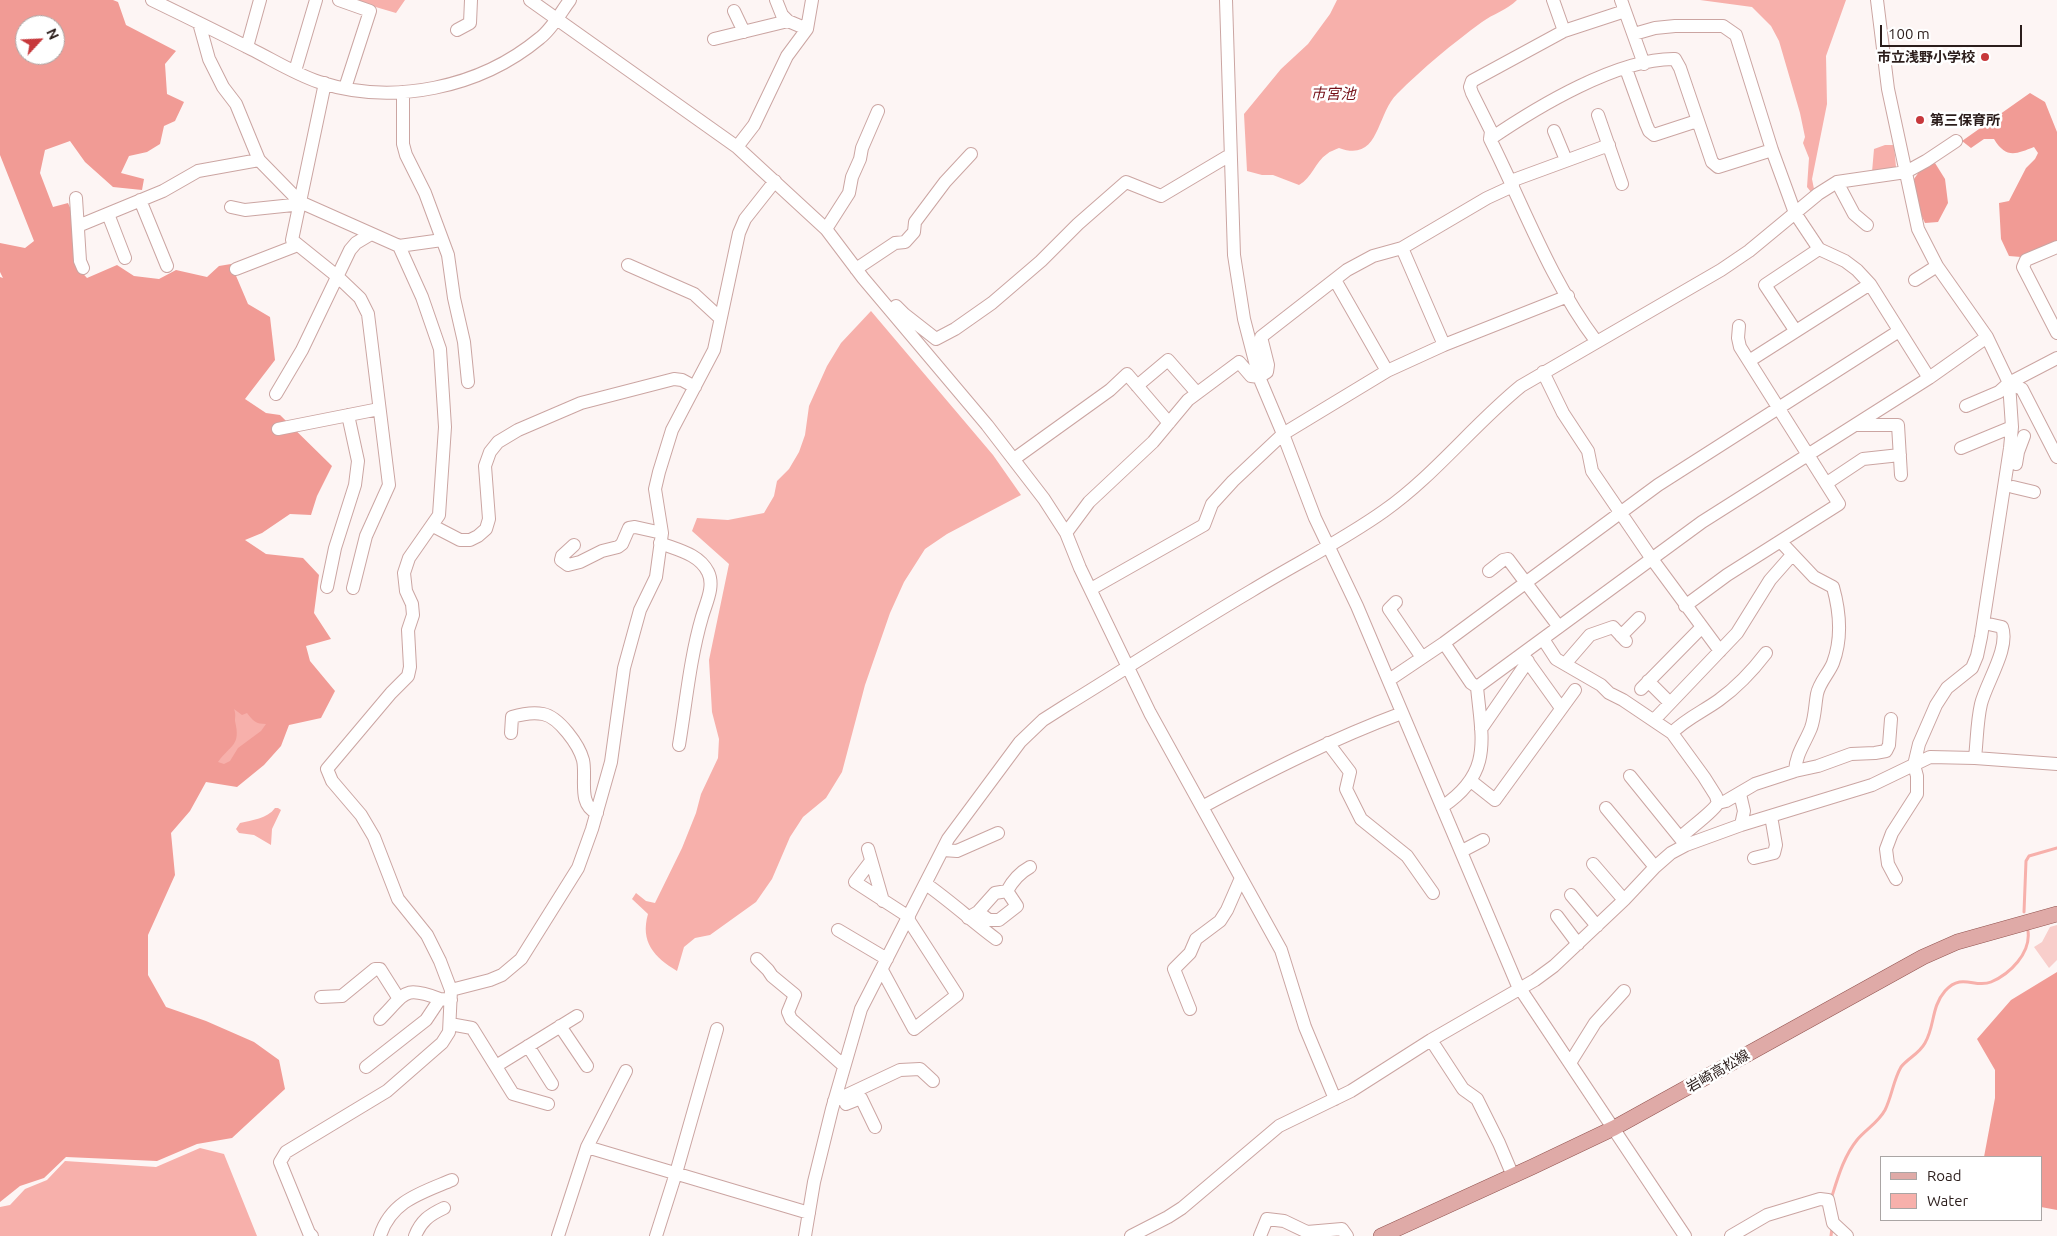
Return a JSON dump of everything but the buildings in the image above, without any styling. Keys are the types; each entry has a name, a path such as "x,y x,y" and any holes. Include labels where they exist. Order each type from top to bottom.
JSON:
{"main road":[{"name":"岩崎高松線","path":"1381,1236 1614,1128 1923,957 1957,942 2057,914"}],"street":[{"path":"152,0 295,71 325,83 382,93 424,90 468,79 512,58 542,37 570,0"},
{"path":"246,47 260,0"},
{"path":"295,71 316,0"},
{"path":"339,0 370,11 346,88"},
{"path":"457,30 470,23 471,0"},
{"path":"530,0 737,147 826,229 860,274 1014,458 1044,498 1066,533 1127,668 1281,950 1305,1027 1335,1099"},
{"path":"776,0 782,15 788,21 807,29"},
{"path":"737,147 754,125 787,56 807,29 812,0"},
{"path":"1226,0 1230,155 1237,278 1244,319 1259,377 1315,518 1357,606 1520,989 1685,1236"},
{"path":"1553,0 1564,31"},
{"path":"1878,0 1888,90 1906,172 1910,202 1918,229 1937,266 1987,337 2010,382 2012,427 1984,623 1977,656 1972,668 1947,688 1936,705 1920,744 1914,765 1917,776 1917,794 1892,833 1886,849 1888,864 1896,879"},
{"path":"1596,341 1539,246 1490,139 1491,131 1470,87 1472,81 1564,31 1623,5 1644,64"},
{"path":"734,11 744,32"},
{"path":"714,39 788,21"},
{"path":"199,23 209,59 223,87 236,104 259,160 300,202 399,246 442,240"},
{"path":"1634,34 1655,28 1676,26 1723,26 1736,34 1772,150 1795,213 1820,249 1845,261 1858,270 1870,284 1929,378"},
{"path":"1490,139 1572,90 1602,76 1662,59 1675,59 1680,68 1712,162 1718,167 1772,150"},
{"path":"1626,68 1646,124 1649,131 1654,135 1697,121"},
{"path":"325,83 292,240 338,277 360,298 368,314 389,485 366,536 353,588"},
{"path":"403,92 403,144 406,155 425,193 448,255 454,298 464,342 468,382"},
{"path":"826,229 849,193 852,177 860,159 862,148 878,110"},
{"path":"1598,115 1622,184"},
{"path":"1554,131 1566,160"},
{"path":"805,1236 814,1182 833,1105 861,1010 948,839 1020,742 1044,720 1252,590 1328,547 1384,511 1409,492 1506,398 1542,372 1721,270 1749,251 1818,194 1837,182 1906,172 1956,141"},
{"path":"1066,533 1089,502 1153,442 1188,400 1239,362 1251,376 1259,377 1267,372 1268,365 1261,337 1347,270 1373,256 1402,248 1512,184 1566,160 1609,145"},
{"path":"860,274 894,243 905,242 914,232 915,222 971,154"},
{"path":"860,274 873,279 904,314 936,339 955,329 992,303 1041,261 1078,224 1126,182 1161,196 1230,155"},
{"path":"78,226 163,191 198,170 259,160"},
{"path":"366,1066 426,1020 447,997 502,975 521,959 578,868 612,762 624,668 640,610 656,577 661,538 655,489 672,430 714,350 739,232 745,219 775,181"},
{"path":"1837,182 1854,214 1867,225"},
{"path":"76,198 80,261 83,268"},
{"path":"140,200 167,266"},
{"path":"231,208 245,210 293,205 300,202"},
{"path":"108,214 125,258"},
{"path":"276,394 302,350 350,250 356,243 371,234"},
{"path":"236,269 298,244"},
{"path":"312,1236 309,1233 280,1162 286,1152 387,1091 442,1043 449,1032 450,1024 447,997 427,935 398,899 374,837 361,815 332,781 327,768 391,693 408,676 410,667 408,630 412,615 412,604 406,591 404,573 409,558 440,515 445,427 440,349 422,297 399,246"},
{"path":"2057,247 2026,260 2023,267 2057,333"},
{"path":"1402,248 1444,346"},
{"path":"1795,330 1765,285 1820,249"},
{"path":"628,265 694,294 720,318"},
{"path":"1916,280 1937,266"},
{"path":"1335,280 1387,371"},
{"path":"1749,361 1870,284"},
{"path":"1091,589 1204,525 1212,504 1233,481 1283,434 1387,371 1568,296"},
{"path":"1685,606 1727,575 1839,504 1740,347 1738,338 1739,326"},
{"path":"1389,680 1444,643 1658,484 1899,331"},
{"path":"1481,729 1525,657 1542,638 1702,522 1929,378 1987,337"},
{"path":"1966,406 1998,392 2010,382 2057,358"},
{"path":"1137,386 1168,360 1197,393"},
{"path":"1542,372 1563,413 1588,451 1592,471 1685,606 1720,651"},
{"path":"1014,458 1110,390 1127,374 1169,423"},
{"path":"432,526 460,540 470,540 486,529 489,519 485,466 490,452 498,442 518,430 581,403 674,379 682,380 695,387"},
{"path":"2010,382 2022,389 2057,456"},
{"path":"278,429 379,409"},
{"path":"327,587 335,548 355,485 358,461 348,415"},
{"path":"1855,426 1898,425 1901,475"},
{"path":"1961,448 2012,427"},
{"path":"1988,593 1993,594 2018,452 2024,436"},
{"path":"1827,483 1863,459 1900,455"},
{"path":"2012,487 2034,492"},
{"path":"574,546 562,556 561,560 568,565 580,562 602,551 618,547 622,544 629,528 635,527 661,538 690,554 703,564 709,575 710,589 697,636 679,745"},
{"path":"1781,542 1792,555 1805,565 1814,577 1833,587 1837,601 1840,632 1833,663 1817,694 1818,702 1811,727 1799,750 1795,771"},
{"path":"1654,720 1737,633 1770,580 1792,555"},
{"path":"1489,571 1503,560 1508,559 1559,626"},
{"path":"1396,602 1389,610 1422,656"},
{"path":"1565,664 1590,635 1613,627 1624,638 1639,618"},
{"path":"1975,758 1981,703 1989,686 2005,636 2002,628 1984,623"},
{"path":"1670,702 1644,685 1701,628"},
{"path":"1542,638 1556,659 1672,733 1704,777 1716,796 1718,803"},
{"path":"1444,643 1471,683 1477,687"},
{"path":"1672,733 1679,726 1720,699 1754,668 1766,653"},
{"path":"1477,687 1525,657"},
{"path":"1525,657 1561,708"},
{"path":"1442,806 1455,798 1476,773 1481,754 1477,687"},
{"path":"1471,781 1495,800 1575,690"},
{"path":"1202,807 1296,758 1402,713"},
{"path":"510,733 512,717 522,714 544,714 556,722 579,749 583,761 584,801 589,810 596,813"},
{"path":"1131,1236 1182,1208 1279,1126 1335,1099 1520,989 1554,966 1624,900 1683,841 1699,819 1714,809 1718,803 1740,794 1755,784 1795,771 1818,766 1851,754 1875,754 1886,751 1890,745 1891,719"},
{"path":"1328,743 1350,772 1346,789 1361,819 1407,856 1433,893"},
{"path":"1683,841 1872,785 1930,758 1975,758 2057,764"},
{"path":"1630,776 1683,841"},
{"path":"1740,794 1744,810 1741,825"},
{"path":"1606,808 1655,867"},
{"path":"1754,858 1774,853 1776,845 1772,816"},
{"path":"943,850 956,851 998,833"},
{"path":"1462,851 1484,840"},
{"path":"838,930 885,964 914,1029 957,995 908,918 883,901 856,882 869,855 883,901"},
{"path":"1593,864 1624,900"},
{"path":"1007,891 1012,880 1030,867"},
{"path":"1190,1009 1174,969 1190,953 1196,939 1220,921 1241,878"},
{"path":"926,884 973,915 996,939"},
{"path":"973,915 989,920 999,920 1017,906 1007,891"},
{"path":"973,915 995,892 1007,891"},
{"path":"1571,895 1597,926"},
{"path":"1557,916 1578,944"},
{"path":"757,959 772,976 795,995 788,1012 791,1019 844,1066"},
{"path":"321,997 342,996 375,969 380,970 384,975 399,999"},
{"path":"380,1019 399,999 412,991 447,997"},
{"path":"1570,1063 1595,1023 1624,991"},
{"path":"496,1066 577,1016"},
{"path":"450,1024 472,1028 513,1094 548,1104"},
{"path":"560,1026 587,1066"},
{"path":"656,1236 676,1174 717,1029"},
{"path":"1432,1040 1463,1088 1477,1099 1499,1142 1512,1176"},
{"path":"528,1046 552,1084"},
{"path":"833,1105 900,1070 920,1069 933,1081"},
{"path":"558,1236 588,1147 626,1071"},
{"path":"833,1105 861,1098 875,1127"},
{"path":"588,1147 809,1213"},
{"path":"380,1236 386,1220 398,1206 452,1180"},
{"path":"1731,1236 1767,1215 1820,1199 1828,1200 1833,1223 1846,1236"},
{"path":"415,1236 418,1226 427,1216 444,1208"},
{"path":"1260,1236 1267,1218 1284,1221 1307,1232 1342,1229 1347,1236"}],"shaded area":[{"path":"0,0 113,0 118,2 126,25 176,51 165,64 167,94 184,102 175,121 164,126 160,144 147,152 129,156 121,173 144,179 142,190 113,187 85,162 70,141 45,150 40,173 53,207 68,203 76,221 77,267 87,278 117,265 134,276 159,279 176,270 207,277 219,266 231,264 248,304 270,317 275,360 245,399 266,413 280,415 332,466 317,496 311,515 290,514 262,533 245,540 266,554 303,558 319,575 314,613 331,639 306,646 310,661 335,691 321,718 289,725 281,746 264,765 237,787 206,782 190,811 171,833 175,875 148,935 148,975 166,1007 206,1021 254,1042 279,1060 285,1089 232,1138 197,1144 157,1161 66,1157 44,1178 20,1186 0,1202 0,277 3,278 0,272 0,243 25,248 34,241 0,155"},
{"path":"2030,93 2045,102 2057,132 2057,243 2021,257 2009,256 2001,239 1999,203 2009,201 2026,168 2038,153 2034,147 2017,153 2007,152 1994,139 1984,139 1971,148 1962,141"},
{"path":"1935,163 1945,179 1948,203 1938,222 1925,223 1916,204 1914,179 1921,169"},
{"path":"2057,925 2057,960 2049,968 2034,947 2042,942 2050,927"},
{"path":"2057,972 2057,1210 2042,1207 2042,1156 1984,1156 1995,1098 1995,1070 1977,1039 2011,1000"}],"water":[{"path":"352,0 405,0 396,13"},
{"name":"市宮池","path":"1337,0 1517,0 1471,30 1407,84 1390,103 1370,143 1362,149 1352,151 1339,148 1330,152 1319,161 1307,178 1299,185 1273,175 1262,175 1247,171 1244,114 1281,69 1308,44 1330,14"},
{"path":"1700,0 1846,0 1826,56 1827,104 1812,179 1814,189 1811,192 1807,187 1809,158 1803,143 1805,137 1800,113 1779,41 1771,26 1752,7"},
{"path":"1885,145 1894,145 1896,167 1872,172 1874,149"},
{"path":"871,311 993,455 1021,495 947,534 925,549 904,582 890,613 865,685 842,772 826,798 803,817 790,837 772,879 756,902 710,935 695,938 684,947 677,971 662,960 651,948 646,933 648,914 632,899 636,893 646,901 655,903 682,848 696,813 701,794 718,758 719,739 712,712 709,660 729,564 692,531 697,518 728,520 764,513 774,496 777,481 789,469 799,452 805,435 809,406 827,366 841,343"},
{"path":"234,709 242,715 247,713 257,723 266,724 261,731 238,748 230,761 224,764 218,762 234,744 237,735"},
{"path":"275,808 281,810 272,829 271,845 254,835 239,833 236,829 240,823 264,817"},
{"path":"200,1148 224,1154 257,1236 0,1236 0,1207 10,1205 25,1189 47,1180 65,1161 156,1167"}],"waterway":[{"path":"2024,912 2026,861 2029,856 2057,848"},
{"path":"1832,1196 1852,1146 1882,1115 1901,1067 1925,1043 1937,1003 1945,991 1951,985 1957,983 1985,984 2005,974 2023,955 2028,939 2028,931"},
{"path":"1831,1236 1832,1228"}],"place":[{"name":"市立浅野小学校","path":"1985,57"},
{"name":"第三保育所","path":"1920,120"}]}
